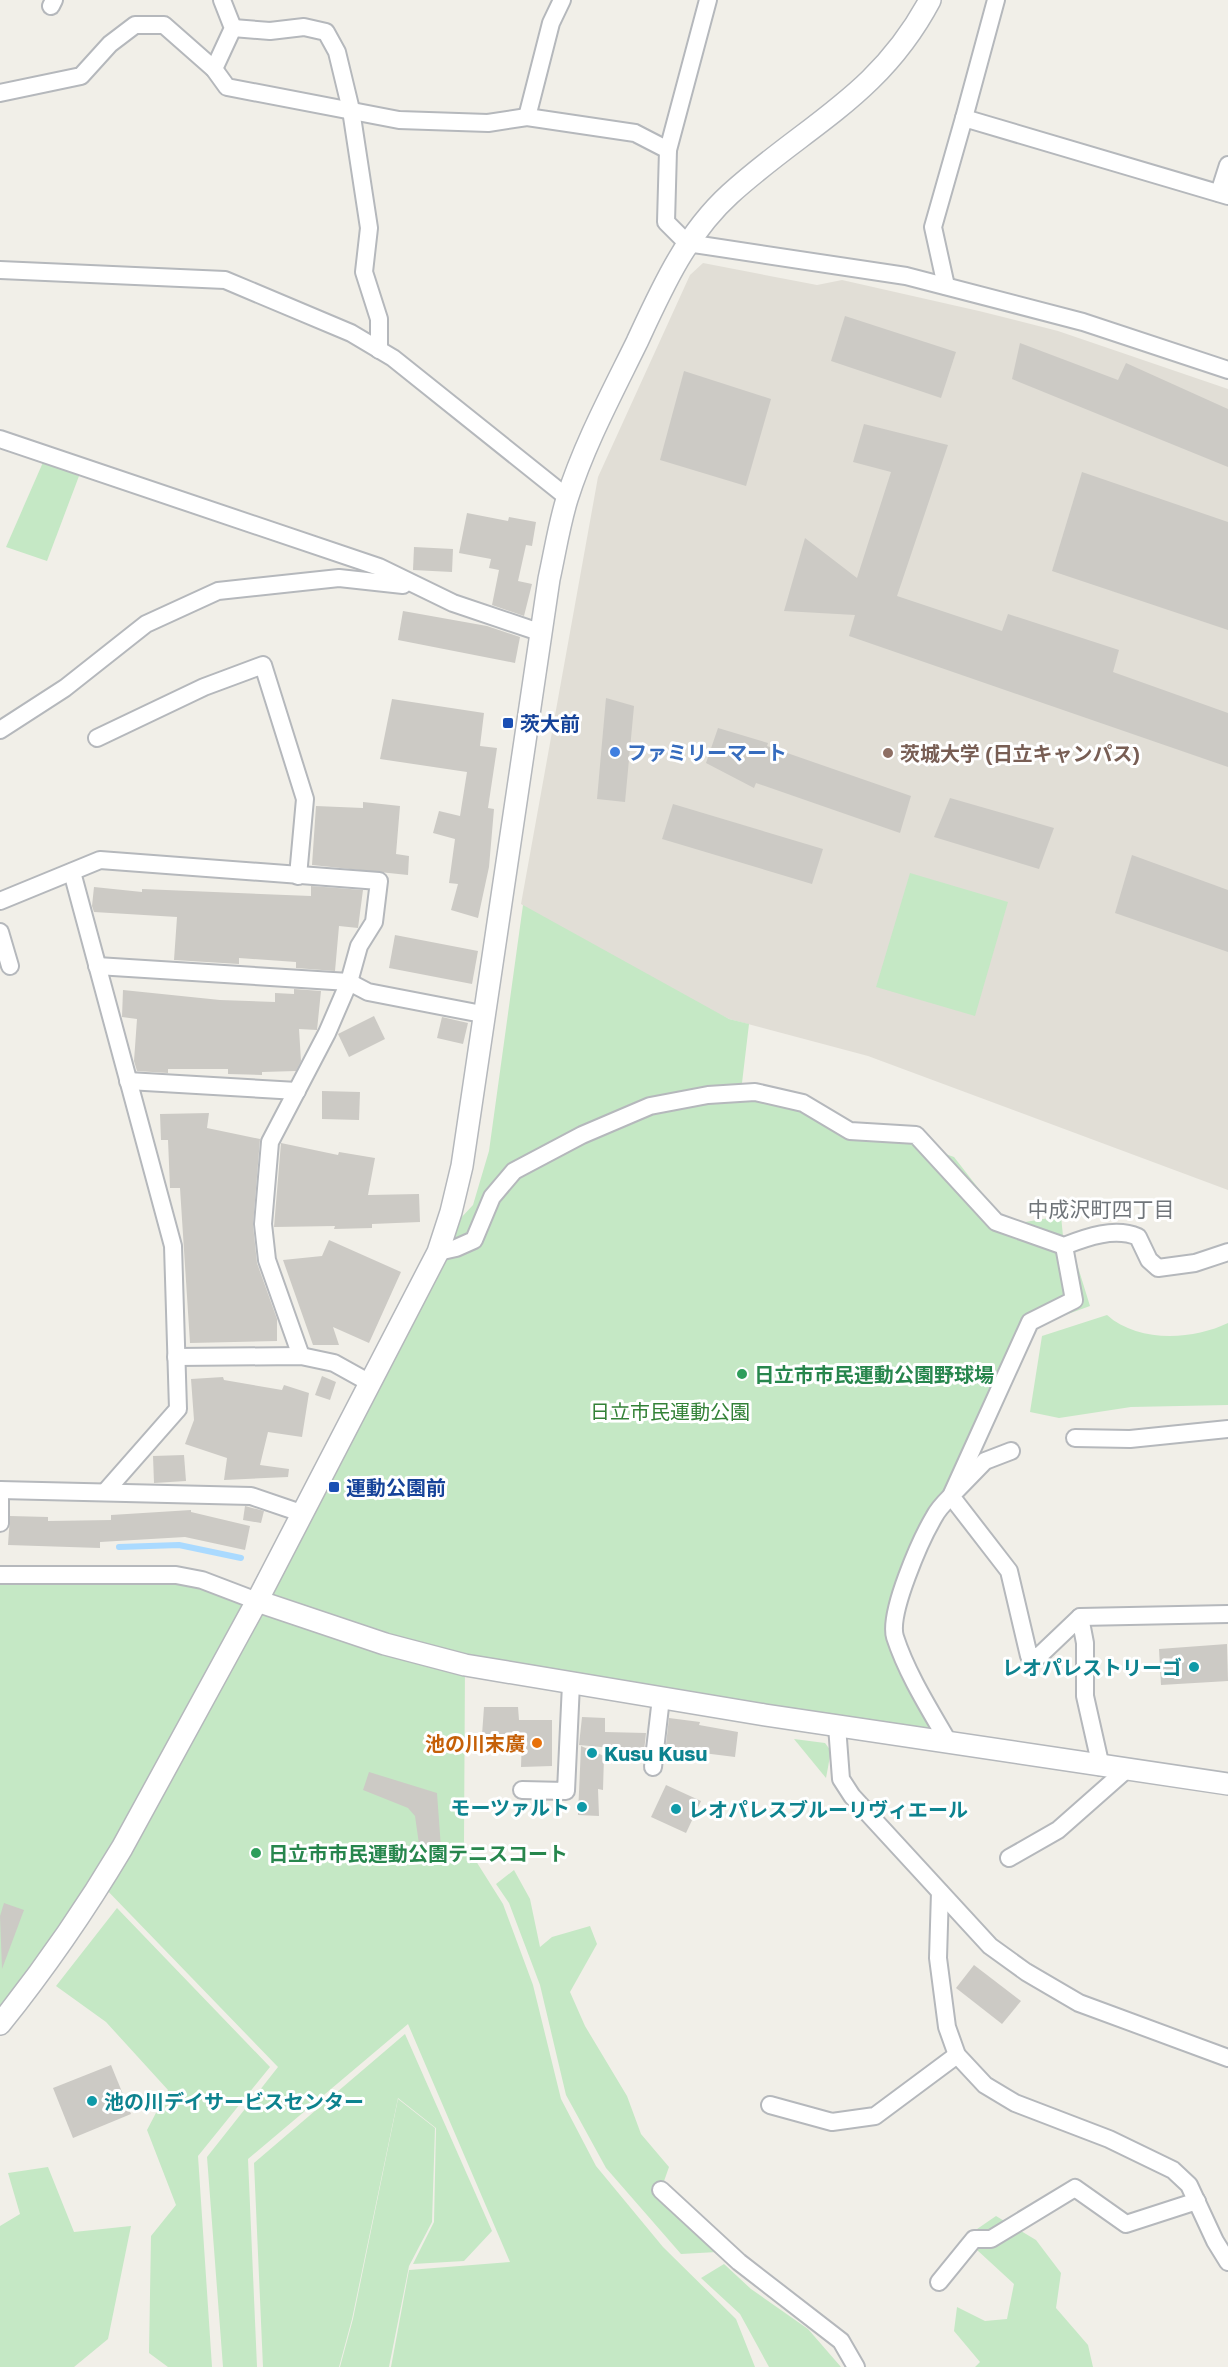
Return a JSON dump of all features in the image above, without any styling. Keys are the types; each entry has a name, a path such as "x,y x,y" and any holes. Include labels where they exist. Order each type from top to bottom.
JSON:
{"street":[{"path":"214,69 233,27 222,0"},
{"path":"527,117 551,23 562,0"},
{"path":"708,0 668,150 666,222 687,243 906,276 1083,322 1228,370"},
{"path":"0,2024 34,1981 101,1884 257,1601 445,1235 460,1178 539,632 568,498 616,385 687,243 708,215 731,193 856,96 901,48 930,0"},
{"path":"946,286 933,226 996,0"},
{"path":"0,93 81,76 111,44 135,25 164,25 214,69 227,87 410,121 488,123 527,117 635,133 668,150"},
{"path":"233,27 270,31 304,27 326,32 337,52 351,110 369,228 364,272 379,319 379,350"},
{"path":"964,118 1224,194 1228,165"},
{"path":"0,270 225,280 351,333 393,358 568,498"},
{"path":"0,439 379,567 453,603 539,632"},
{"path":"0,730 65,688 146,624 218,591 339,578 421,587"},
{"path":"97,738 204,687 263,665 305,799 298,876"},
{"path":"0,901 100,860 379,881 374,922 359,946 349,982 270,1142 263,1224 267,1260 301,1356"},
{"path":"72,872 173,1246 178,1409 105,1492"},
{"path":"0,932 10,966"},
{"path":"97,966 349,982 368,992 482,1014"},
{"path":"128,1082 297,1091"},
{"path":"438,1251 456,1248 474,1239 492,1197 514,1171 582,1135 650,1106 708,1095 755,1092 803,1102 850,1131 916,1135 996,1222 1064,1246 1083,1238 1125,1232 1138,1237 1149,1260 1158,1268 1195,1263 1228,1252"},
{"path":"951,1496 1030,1322 1074,1300 1064,1246"},
{"path":"176,1357 301,1356 334,1363 370,1383"},
{"path":"1075,1438 1130,1439 1228,1429"},
{"path":"949,1743 915,1682 895,1636 894,1622 916,1550 935,1514 985,1461 1011,1451"},
{"path":"0,1523 0,1490 251,1496 301,1513"},
{"path":"951,1496 1009,1572 1029,1656 1039,1656 1080,1617 1228,1614"},
{"path":"0,1575 176,1575 202,1580 257,1601 416,1653 571,1684 1101,1767 1228,1784"},
{"path":"1080,1617 1085,1643 1085,1696 1101,1767"},
{"path":"522,1790 566,1791 571,1684"},
{"path":"653,1767 661,1698"},
{"path":"837,1726 841,1779 852,1796 990,1946 1026,1972 1079,2003 1228,2058"},
{"path":"1008,1858 1058,1830 1126,1770"},
{"path":"940,1892 938,1958 947,2027 957,2055 985,2085 1015,2103 1109,2139 1173,2170 1189,2185 1215,2241 1228,2262"},
{"path":"770,2105 832,2122 875,2116 957,2055"},
{"path":"939,2282 974,2239 991,2239 1075,2188 1126,2224 1197,2201"},
{"path":"661,2190 739,2262 841,2341 856,2367"}],"shaded area":[{"name":"茨城大学 (日立キャンパス)","path":"703,263 817,285 842,280 979,311 1058,331 1228,389 1228,1190 868,1056 729,1019 602,956 521,904 598,477 690,275"}],"green space":[{"path":"44,460 79,476 47,561 6,547"},
{"path":"910,873 1008,902 975,1016 876,987"},
{"name":"日立市民運動公園","path":"523,905 729,1019 749,1024 742,1083 753,1096 883,1132 954,1157 1007,1225 1061,1216 1064,1246 1073,1251 1090,1306 1035,1326 926,1533 895,1636 944,1743 465,1665 464,1842 503,1904 533,1985 561,2099 596,2166 663,2247 736,2319 755,2367 391,2367 409,2270 510,2262 408,2024 248,2159 257,2367 223,2367 207,2157 278,2067 101,1884 0,2024 0,1575 176,1575 256,1601 445,1235 473,1205 489,1151"},
{"path":"1107,1315 1134,1330 1166,1336 1199,1333 1228,1323 1228,1405 1131,1407 1059,1418 1030,1412 1042,1336"},
{"path":"794,1739 825,1743 831,1751 826,1778"},
{"path":"514,1870 530,1899 540,1947 552,1937 590,1926 597,1944 570,1992 585,2026 627,2096 641,2134 669,2167 658,2198 717,2252 681,2254 606,2168 566,2095 540,1985 509,1903 496,1884"},
{"path":"117,1908 270,2067 198,2156 212,2367 168,2367 149,2353 151,2236 176,2205 147,2130 168,2090 106,2022 56,1986"},
{"path":"405,2034 492,2231 464,2261 413,2264 434,2222 436,2128 398,2098 352,2319 339,2367 263,2367 254,2163"},
{"path":"398,2099 435,2128 432,2222 409,2266 389,2367 340,2367 353,2319"},
{"path":"48,2167 74,2232 131,2226 108,2339 74,2367 0,2367 0,2226 20,2214 8,2173"},
{"path":"996,2216 1036,2240 1061,2273 1056,2308 1088,2345 1093,2367 975,2367 980,2362 954,2331 957,2307 985,2321 1007,2319 1014,2284 964,2238"},
{"path":"724,2264 751,2289 808,2329 841,2367 769,2367 740,2314 701,2278"}],"building":[{"path":"845,316 956,352 941,398 831,361"},
{"path":"1020,343 1118,380 1126,363 1228,409 1228,467 1012,379"},
{"path":"684,371 771,399 746,486 660,460"},
{"path":"864,424 948,445 897,596 1002,631 1008,614 1119,650 1113,672 1228,713 1228,767 849,636 855,615 784,611 805,538 857,578 891,472 853,462"},
{"path":"1082,472 1228,522 1228,630 1052,571"},
{"path":"467,513 508,521 509,517 536,522 532,546 526,545 518,581 532,584 524,616 492,605 499,570 489,568 491,559 459,553"},
{"path":"414,547 453,549 452,572 413,570"},
{"path":"403,611 487,626 520,637 515,663 398,640"},
{"name":"ファミリーマート","path":"606,698 634,706 625,802 597,799"},
{"path":"392,699 484,713 480,746 497,748 488,808 494,809 489,867 478,918 451,910 458,884 449,883 455,839 433,833 439,811 460,816 467,772 380,759"},
{"path":"718,728 768,743 767,746 911,796 900,833 756,783 754,788 706,763"},
{"path":"950,798 1054,828 1039,869 934,837"},
{"path":"363,802 400,806 396,854 409,856 408,875 312,865 316,806 363,808"},
{"path":"673,804 823,849 812,884 662,839"},
{"path":"1132,855 1228,890 1228,952 1115,913"},
{"path":"311,886 363,890 358,928 339,926 335,971 296,968 296,962 239,958 239,964 174,960 177,917 94,912 92,906 94,887 142,892 142,889 311,896"},
{"path":"395,935 478,951 472,984 389,968"},
{"path":"294,989 321,991 317,1030 299,1029 301,1061 296,1071 262,1072 262,1075 228,1074 228,1069 168,1069 168,1073 137,1071 134,1061 137,1019 122,1017 123,990 220,1000 275,1002 275,993 294,994"},
{"path":"374,1016 385,1039 349,1057 338,1034"},
{"path":"442,1017 468,1023 463,1044 437,1038"},
{"path":"322,1091 360,1092 359,1120 322,1119"},
{"path":"209,1113 207,1128 260,1139 253,1225 257,1263 277,1319 277,1341 190,1343 180,1188 170,1188 168,1140 161,1140 160,1114"},
{"path":"281,1143 338,1155 339,1152 375,1158 368,1195 419,1194 420,1222 372,1224 372,1228 274,1227"},
{"path":"329,1240 401,1272 369,1343 333,1327 339,1345 313,1345 283,1260 322,1256"},
{"path":"322,1376 336,1382 330,1400 315,1395"},
{"path":"223,1377 224,1380 282,1390 284,1385 309,1393 302,1437 268,1432 260,1465 289,1469 288,1477 224,1480 227,1458 185,1444 194,1420 191,1379"},
{"path":"184,1455 186,1481 154,1483 153,1456"},
{"path":"245,1506 264,1511 261,1523 243,1520"},
{"path":"191,1510 191,1512 250,1526 245,1550 185,1537 100,1542 100,1548 8,1545 10,1516 48,1517 48,1521 111,1520 111,1515"},
{"name":"レオパレストリーゴ","path":"1227,1644 1228,1681 1161,1685 1159,1649"},
{"path":"484,1707 518,1707 519,1720 552,1720 552,1766 521,1767 522,1736 482,1735"},
{"path":"582,1717 605,1718 605,1732 646,1733 644,1751 579,1745"},
{"path":"669,1718 700,1722 699,1725 738,1732 735,1757 695,1752 694,1756 665,1753"},
{"path":"581,1746 604,1756 603,1790 598,1789 599,1816 578,1815"},
{"path":"369,1772 437,1793 441,1848 419,1844 415,1816 408,1808 363,1790"},
{"name":"レオパレスブルーリヴィエール","path":"666,1785 701,1801 686,1833 651,1817"},
{"path":"4,1903 24,1910 2,1969 0,1916"},
{"path":"974,1965 1021,2001 1002,2024 956,1988"},
{"name":"池の川デイサービスセンター","path":"111,2065 131,2114 73,2138 53,2088"}],"waterway":[{"path":"119,1547 179,1545 241,1558"}],"place":[{"name":"茨大前","path":"508,723"},
{"name":"ファミリーマート","path":"615,752"},
{"name":"茨城大学 (日立キャンパス)","path":"888,753"},
{"name":"日立市市民運動公園野球場","path":"742,1374"},
{"name":"運動公園前","path":"334,1487"},
{"name":"レオパレストリーゴ","path":"1194,1667"},
{"name":"池の川末廣","path":"537,1743"},
{"name":"Kusu Kusu","path":"592,1753"},
{"name":"モーツァルト","path":"582,1807"},
{"name":"レオパレスブルーリヴィエール","path":"676,1809"},
{"name":"日立市市民運動公園テニスコート","path":"256,1853"},
{"name":"池の川デイサービスセンター","path":"92,2101"}],"district":[{"name":"中成沢町四丁目","path":"1101,1209"}]}
